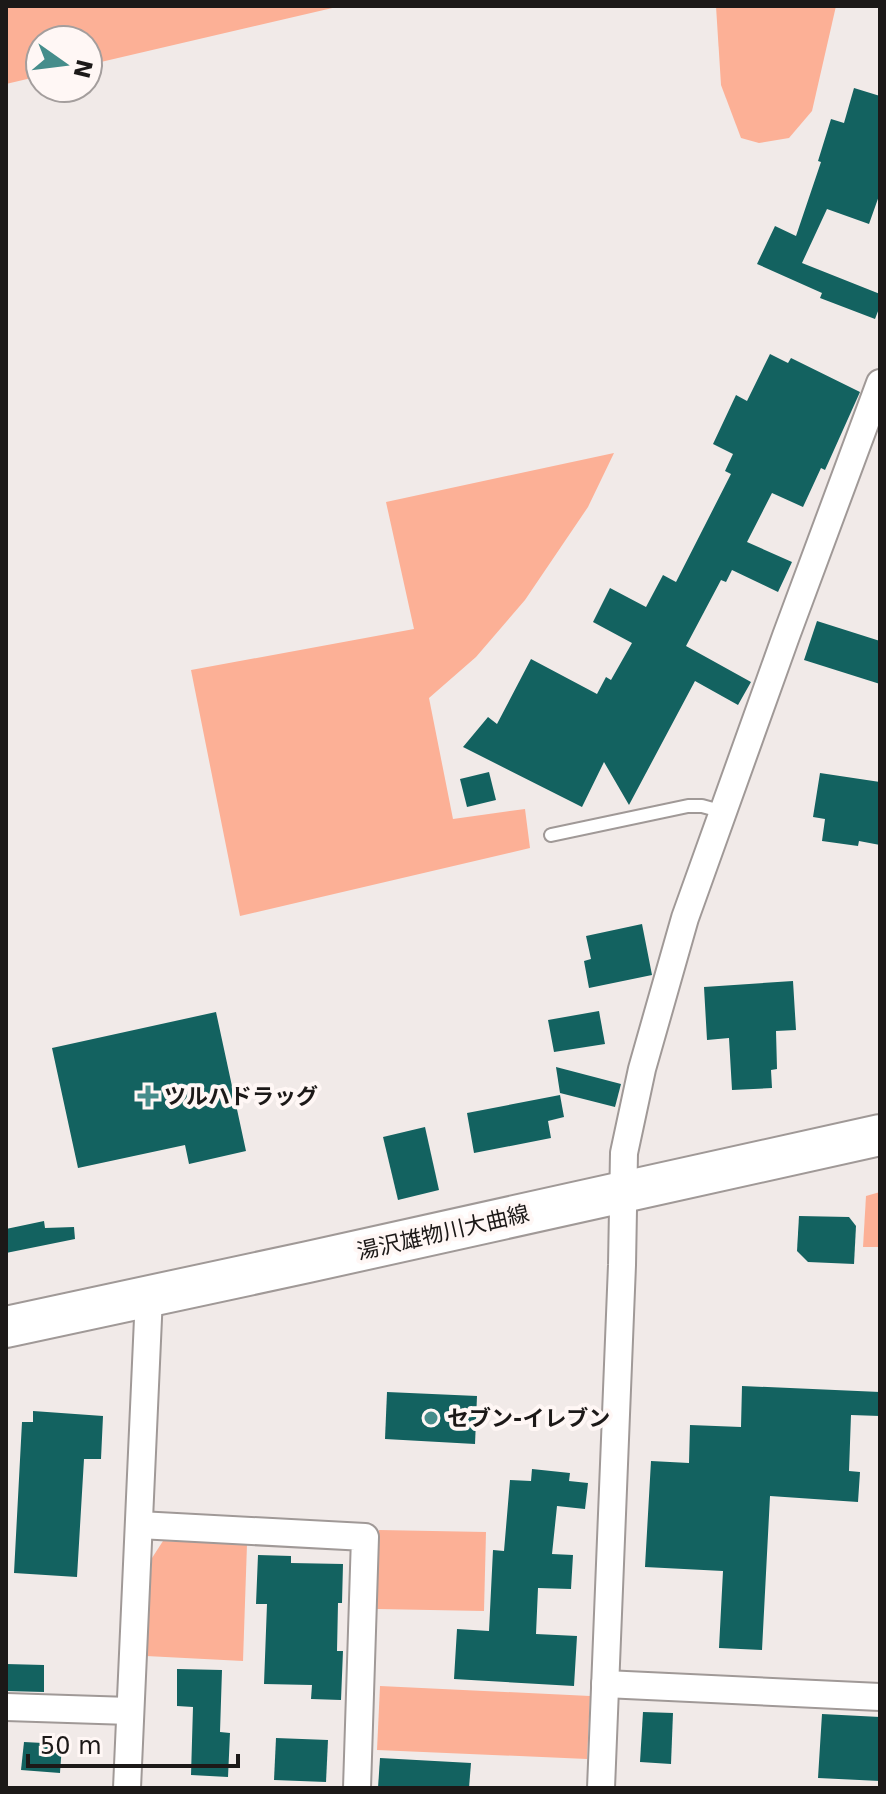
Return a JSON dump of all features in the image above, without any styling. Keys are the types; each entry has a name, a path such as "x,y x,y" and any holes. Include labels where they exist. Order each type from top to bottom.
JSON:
{"main road":[{"name":"湯沢雄物川大曲線","path":"6,1327 880,1135"}],"street":[{"path":"601,1788 624,1153 642,1069 685,918 880,383"},
{"path":"127,1788 149,1296"},
{"path":"139,1525 365,1537 357,1788"},
{"path":"605,1684 880,1697"},
{"path":"6,1707 130,1711"}],"lane":[{"path":"551,835 688,806 724,812"}],"shaded area":[{"path":"6,6 341,6 104,61 104,24 24,24 24,80 6,84"},
{"path":"716,6 836,6 812,111 789,138 759,143 741,138 721,85"},
{"path":"614,453 588,507 525,600 476,657 429,698 453,819 525,809 530,848 240,916 191,670 414,629 386,502"},
{"path":"880,1192 880,1247 863,1247 866,1196"},
{"path":"379,1530 486,1532 484,1611 377,1609"},
{"path":"163,1541 247,1544 243,1661 146,1656 152,1558"},
{"path":"380,1686 590,1696 587,1759 377,1750"}],"building":[{"path":"854,88 880,96 880,193 869,224 827,209 802,263 880,294 875,319 820,298 822,293 757,264 775,226 796,236 821,162 818,161 831,119 844,123"},
{"path":"770,354 788,363 791,358 860,392 825,470 821,468 803,507 772,493 747,542 792,562 778,592 732,570 726,582 721,580 686,646 751,682 738,705 695,681 629,805 604,762 582,807 463,747 488,717 497,724 531,659 597,694 606,677 611,680 632,643 593,622 610,588 646,607 663,575 676,582 731,474 725,471 733,454 713,444 736,395 747,401"},
{"path":"817,621 880,641 880,684 804,660"},
{"path":"489,772 496,800 467,807 460,779"},
{"path":"820,773 880,782 880,845 859,841 858,846 822,841 825,819 813,817"},
{"path":"642,924 652,975 589,988 584,961 591,959 586,936"},
{"path":"793,981 796,1030 776,1031 777,1069 771,1070 772,1088 732,1090 729,1038 707,1040 704,987"},
{"path":"599,1011 605,1044 554,1052 548,1020"},
{"name":"ツルハドラッグ","path":"216,1012 246,1151 189,1164 185,1145 78,1168 52,1048"},
{"path":"556,1067 621,1084 615,1107 560,1093"},
{"path":"560,1095 564,1117 548,1121 551,1138 474,1153 467,1113"},
{"path":"425,1127 439,1190 398,1200 383,1137"},
{"path":"799,1216 849,1217 856,1226 854,1264 808,1262 797,1251"},
{"path":"44,1221 45,1228 74,1227 75,1239 6,1253 6,1229"},
{"path":"742,1386 880,1392 880,1416 851,1415 849,1471 860,1472 858,1502 770,1496 762,1650 719,1648 723,1571 645,1567 651,1461 689,1463 690,1425 741,1427"},
{"name":"セブン-イレブン","path":"387,1392 477,1396 475,1444 385,1439"},
{"path":"33,1411 103,1416 101,1459 84,1459 77,1577 14,1573 22,1422 33,1422"},
{"path":"532,1469 570,1473 569,1481 588,1483 585,1509 557,1506 552,1554 573,1555 571,1589 538,1588 536,1634 577,1636 574,1686 454,1679 457,1629 489,1631 493,1550 504,1551 510,1480 531,1481"},
{"path":"258,1555 291,1556 291,1563 343,1564 337,1651 343,1651 341,1700 311,1699 312,1685 264,1684 267,1604 256,1604"},
{"path":"6,1664 44,1665 44,1692 6,1691"},
{"path":"177,1669 222,1670 220,1732 230,1733 228,1777 191,1775 193,1707 177,1706"},
{"path":"643,1712 673,1713 671,1764 640,1762"},
{"path":"822,1714 880,1717 880,1781 818,1778"},
{"path":"276,1738 328,1740 326,1782 274,1780"},
{"path":"24,1742 62,1744 60,1773 21,1770"},
{"path":"380,1758 471,1763 469,1788 378,1788"}],"place":[{"name":"ツルハドラッグ","path":"148,1096"},
{"name":"セブン-イレブン","path":"431,1418"}]}
